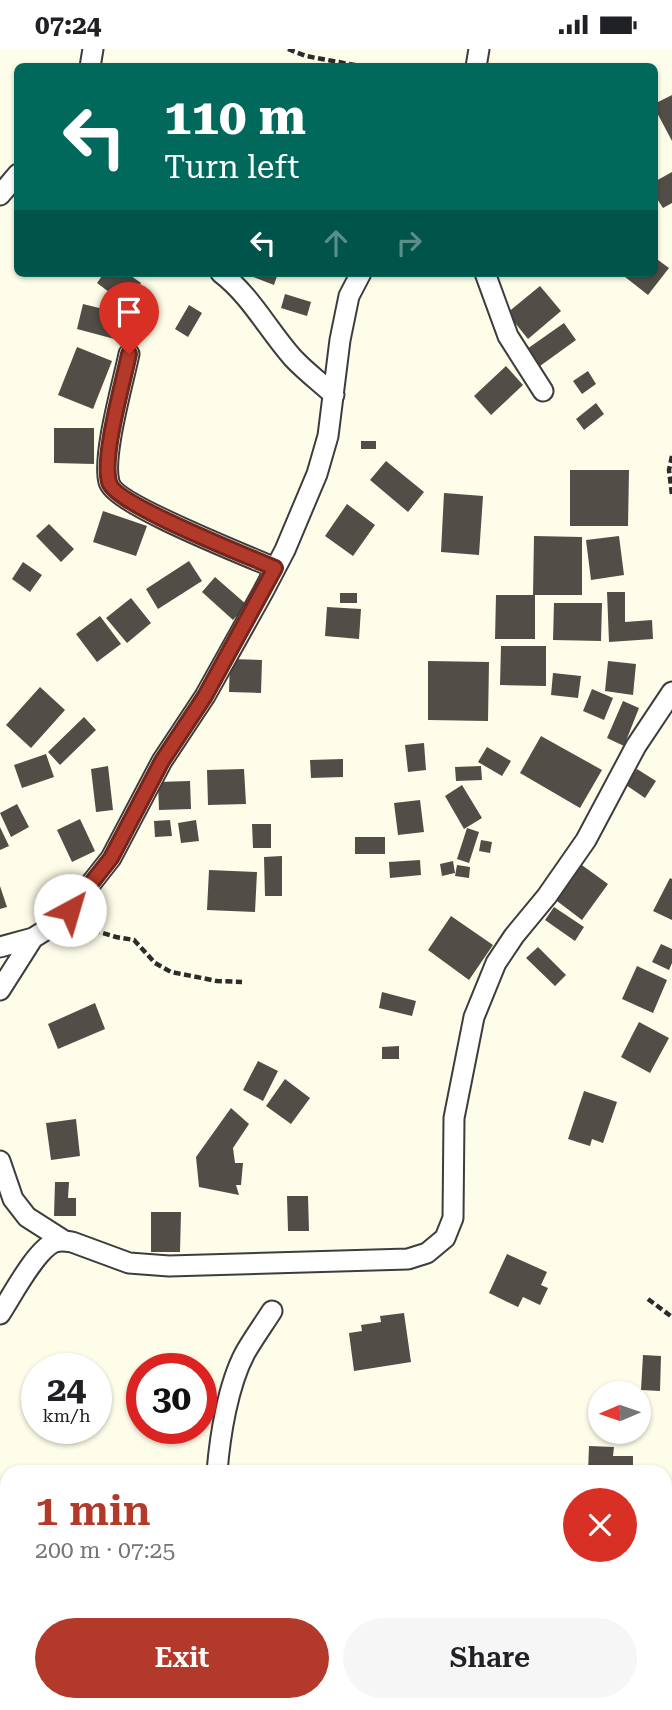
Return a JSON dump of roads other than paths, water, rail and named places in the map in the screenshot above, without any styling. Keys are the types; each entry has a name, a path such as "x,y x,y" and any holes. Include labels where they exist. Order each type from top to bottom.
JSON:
{"street":[{"path":"226,277 249,299 294,359 334,395"},
{"path":"0,947 33,938 61,918 111,858 162,761 205,696 285,550 317,474 328,436 340,340 349,296 359,277"},
{"path":"487,277 509,336 543,391"},
{"path":"129,354 108,453 108,481 113,491 160,518 275,568"},
{"path":"0,1161 13,1199 27,1217 62,1240 129,1263 169,1266 408,1259 428,1253 445,1238 453,1218 454,1118 474,1017 485,989 496,964 514,936 547,896 586,840 636,745 672,692"},
{"path":"0,990 33,938"},
{"path":"0,1314 39,1255 53,1242 62,1240"},
{"path":"218,1465 219,1445 244,1355 272,1311"}]}
